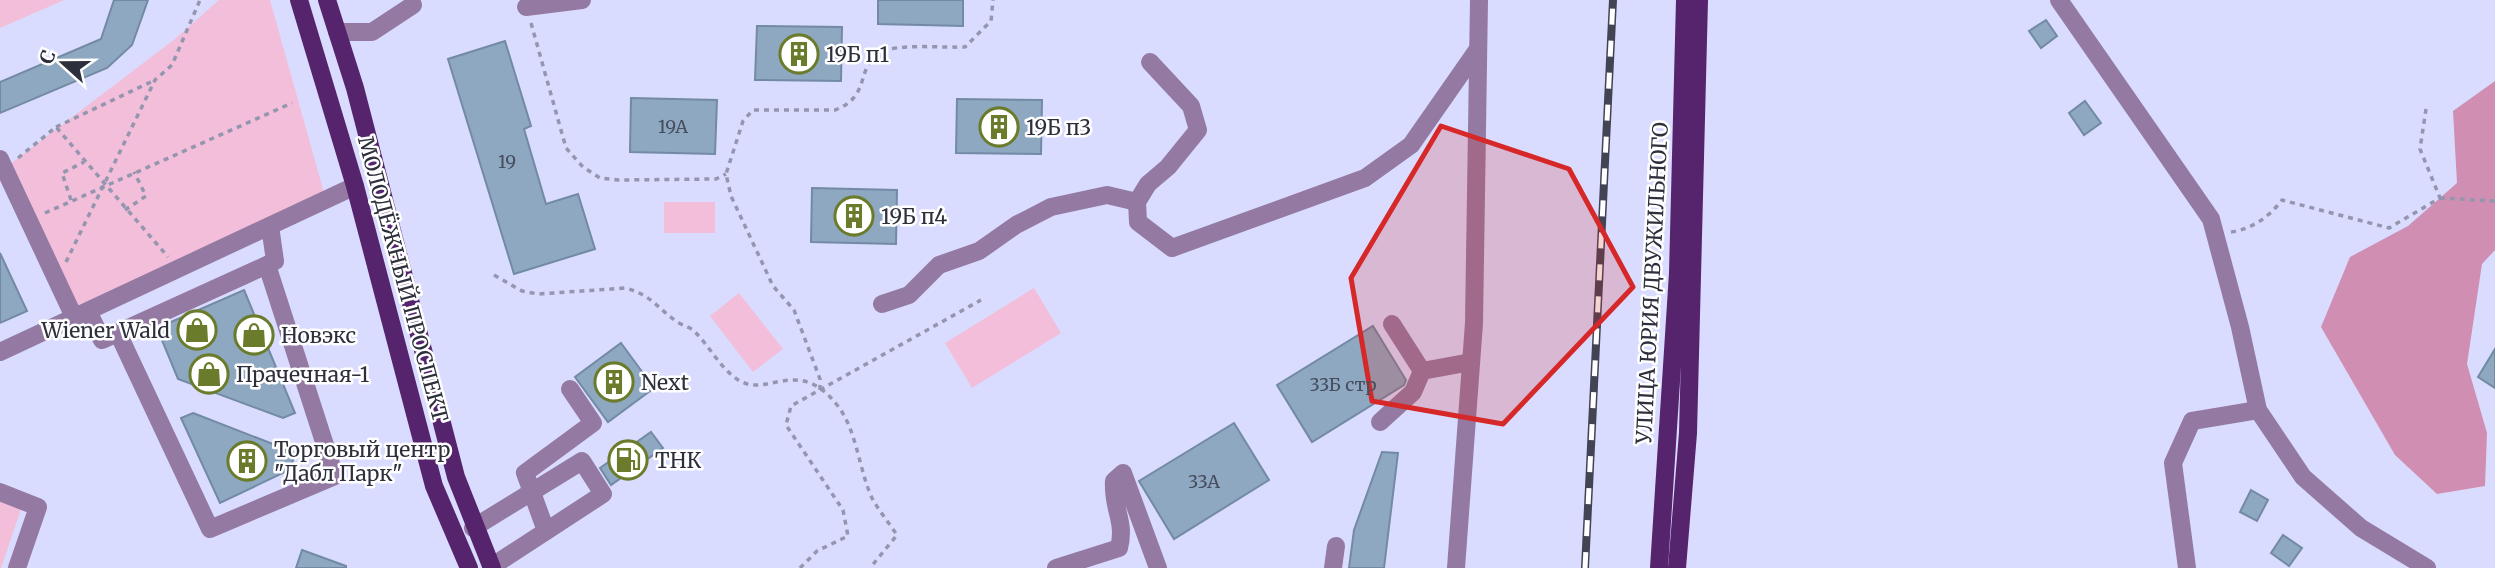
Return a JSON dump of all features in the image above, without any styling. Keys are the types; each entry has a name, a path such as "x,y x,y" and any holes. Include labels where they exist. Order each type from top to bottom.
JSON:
{"main road":[{"name":"МОЛОДЁЖНЫЙ ПРОСПЕКТ","path":"299,0 355,186 434,486 469,568"},
{"name":"МОЛОДЁЖНЫЙ ПРОСПЕКТ","path":"327,0 355,88 456,477 491,567"},
{"name":"УЛИЦА ЮРИЯ ДВУЖИЛЬНОГО","path":"1659,568 1677,285 1685,0"},
{"name":"УЛИЦА ЮРИЯ ДВУЖИЛЬНОГО","path":"1678,568 1688,433 1699,0"}],"street":[{"path":"526,7 582,0"},
{"path":"1456,568 1471,362 1479,0"},
{"path":"2059,0 2211,219 2240,327 2258,410 2303,477 2361,528 2427,568"},
{"path":"337,32 372,32 413,5"},
{"path":"1150,62 1191,106 1198,130 1168,167 1148,184 1137,202 1138,222 1172,248 1366,178 1410,145 1478,49"},
{"path":"3,163 57,279 102,340 275,261 270,226"},
{"path":"0,352 355,186"},
{"path":"882,304 909,295 939,265 979,251 1016,225 1051,207 1107,195 1137,202"},
{"path":"118,333 210,528 335,476 267,265"},
{"path":"1392,324 1422,371"},
{"path":"1422,371 1471,362"},
{"path":"1380,422 1413,392 1422,371"},
{"path":"546,531 525,473 593,423 570,389"},
{"path":"2187,568 2173,463 2192,421 2258,410"},
{"path":"474,528 583,461 603,495 491,567"},
{"path":"1056,568 1119,548 1124,530 1113,500 1114,481 1123,472 1158,568"},
{"path":"0,492 38,508 17,568"},
{"path":"1333,568 1336,546"}],"path":[{"path":"3,163 57,127 155,80 172,65 200,0"},
{"path":"820,390 820,379 794,310 773,286 731,196 726,174 743,121 753,110 835,110 848,106 856,99 870,60 879,52 893,48 965,47 991,21 993,0"},
{"path":"526,7 566,148 583,167 600,177 618,180 716,179 726,174"},
{"path":"57,279 155,80"},
{"path":"29,220 292,103"},
{"path":"2426,109 2420,149 2440,198"},
{"path":"57,127 104,186 178,269"},
{"path":"71,201 62,173 85,162"},
{"path":"125,210 146,196 134,172"},
{"path":"2222,233 2241,230 2270,215 2282,200 2389,228 2440,198 2495,201"},
{"path":"494,275 522,291 538,294 626,288 653,299 678,322 692,329 724,367 741,382 761,385 788,379 809,382 820,390 838,405 873,499 897,535 870,568"},
{"path":"800,568 817,551 848,536 843,510 786,425 791,406 981,300"}],"highlighted area":[{"path":"1441,126 1569,169 1633,287 1503,424 1372,401 1351,278"}],"shaded area":[{"path":"0,0 64,0 0,28"},
{"path":"219,0 270,0 326,200 74,317 5,168 175,39"},
{"path":"2495,81 2495,250 2482,264 2467,364 2487,433 2485,486 2437,494 2395,455 2321,327 2350,257 2408,226 2457,183 2453,111"},
{"path":"664,202 715,202 715,233 664,233"},
{"path":"1034,288 1061,333 972,388 945,343"},
{"path":"739,293 783,349 753,372 710,316"},
{"path":"0,501 21,509 1,568 0,568"}],"building":[{"path":"114,0 148,0 132,45 107,68 0,113 0,82 101,39"},
{"path":"878,0 963,0 963,26 878,24"},
{"path":"2046,20 2057,36 2041,48 2029,31"},
{"name":"19Б п1","path":"757,26 842,27 841,81 755,80"},
{"path":"505,41 531,126 524,129 546,204 578,194 595,249 514,274 448,59"},
{"path":"631,98 717,100 715,154 630,152"},
{"name":"19Б п3","path":"957,99 1042,100 1041,154 956,153"},
{"path":"2085,101 2101,123 2084,135 2069,113"},
{"name":"19Б п4","path":"812,188 897,190 896,244 811,242"},
{"path":"0,253 27,311 0,323"},
{"path":"244,290 295,413 283,418 178,379 157,328"},
{"path":"1373,326 1406,380 1404,385 1312,442 1277,385"},
{"name":"Next","path":"621,343 654,388 608,422 575,377"},
{"path":"2495,349 2495,388 2478,377"},
{"name":"Торговый центр \"Дабл Парк\"","path":"193,413 296,453 289,470 220,503 181,418"},
{"path":"1234,423 1269,480 1174,539 1139,481"},
{"name":"ТНК","path":"651,432 663,448 611,485 600,468"},
{"path":"1382,452 1398,453 1384,568 1349,568 1354,530"},
{"path":"2251,490 2268,500 2257,521 2240,512"},
{"path":"2283,535 2302,548 2289,566 2271,553"},
{"path":"302,550 346,566 346,568 296,568"}],"railway":[{"path":"1585,568 1613,0"}],"place":[{"name":"19Б п1","path":"799,54"},
{"name":"19Б п3","path":"999,127"},
{"name":"19Б п4","path":"854,216"},
{"name":"Wiener Wald","path":"197,330"},
{"name":"Новэкс","path":"254,335"},
{"name":"Прачечная-1","path":"209,374"},
{"name":"Next","path":"614,382"},
{"name":"ТНК","path":"628,460"},
{"name":"Торговый центр \"Дабл Парк\"","path":"247,461"}]}
